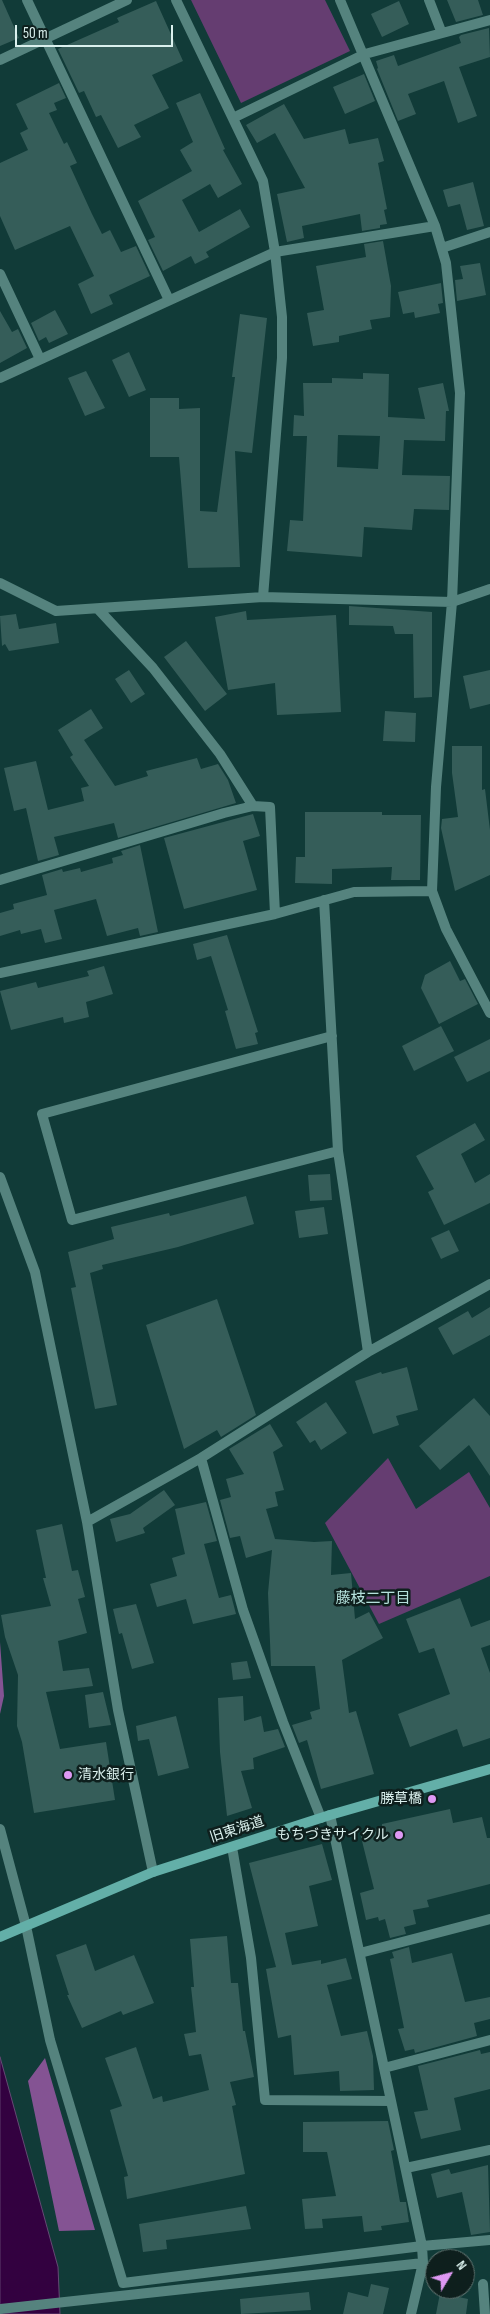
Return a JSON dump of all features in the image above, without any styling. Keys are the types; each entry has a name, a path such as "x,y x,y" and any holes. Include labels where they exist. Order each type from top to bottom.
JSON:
{"street":[{"path":"27,0 169,300"},
{"path":"0,60 127,0"},
{"path":"176,0 263,181 275,252 282,317 282,358 263,597"},
{"path":"340,0 435,226 446,263 460,393 452,602 436,787 432,891 446,929 490,1014"},
{"path":"429,0 441,31"},
{"path":"233,118 364,54 441,31 490,20"},
{"path":"0,378 275,252 435,226"},
{"path":"442,248 490,232"},
{"path":"0,274 40,359"},
{"path":"0,583 56,611 263,597 452,602 490,589"},
{"path":"98,609 153,668 220,754 253,806"},
{"path":"0,880 253,806 270,807 275,914"},
{"path":"0,973 275,914 354,892 432,891"},
{"path":"324,900 338,1151 368,1352"},
{"path":"332,1036 42,1114 72,1220 338,1151"},
{"path":"0,1177 36,1272 87,1522 118,1710 153,1872"},
{"path":"87,1522 201,1458 368,1352 490,1284"},
{"path":"201,1458 243,1610 283,1722 326,1816 360,1953 422,2246 423,2263 411,2314"},
{"name":"旧東海道","path":"3,1936 153,1872 326,1816 490,1769"},
{"path":"0,1829 26,1926 50,2040 123,2283 422,2246 490,2240"},
{"path":"232,1847 251,1958 265,2100 391,2101"},
{"path":"360,1953 490,1919"},
{"path":"384,2068 490,2040"},
{"path":"406,2168 490,2150"},
{"path":"0,2309 423,2263"},
{"path":"483,2284 485,2314"}],"shaded area":[{"path":"191,0 325,0 350,51 241,103"},
{"path":"388,1458 416,1509 469,1472 490,1508 490,1576 379,1624 325,1523"},
{"path":"0,1642 4,1696 0,1714"},
{"path":"0,2057 58,2267 60,2314 2,2314 0,2304"},
{"path":"45,2058 95,2230 59,2231 28,2081"}],"building":[{"path":"0,0 2,0 19,38 0,46"},
{"path":"447,0 478,0 483,15 456,22"},
{"path":"156,1 183,61 152,75 169,108 134,125 141,137 118,148 101,115 96,117 84,91 79,93 58,49 119,22 117,18"},
{"path":"399,1 409,24 382,37 371,14"},
{"path":"489,28 490,57 459,67 477,116 458,123 444,81 408,94 416,114 398,121 377,69 376,61 394,55 398,66 461,43 459,37 461,35"},
{"path":"364,74 375,101 345,114 333,87"},
{"path":"59,83 66,98 54,103 57,110 49,113 64,144 67,142 77,163 70,166 92,214 102,234 110,230 121,252 136,246 150,276 109,295 113,304 91,314 78,284 94,276 70,226 15,250 0,216 0,163 28,150 20,133 28,129 16,104"},
{"path":"200,93 225,149 223,150 242,184 218,198 210,184 182,200 199,232 240,209 250,227 206,252 209,257 195,264 191,256 163,271 148,240 155,237 138,201 192,171 180,150 193,142 176,103"},
{"path":"284,104 304,139 345,129 349,144 378,138 384,161 378,163 387,209 384,210 387,224 380,225 380,228 362,231 360,214 302,226 304,238 287,242 277,194 305,188 275,133 257,143 246,125"},
{"path":"473,182 484,226 467,230 460,204 448,207 443,190"},
{"path":"383,241 391,286 390,317 370,320 372,329 339,336 339,342 313,346 307,313 324,310 316,266 366,257 364,244"},
{"path":"480,263 486,295 457,301 455,280 463,279 460,266"},
{"path":"441,283 443,303 438,304 440,313 415,318 414,312 403,314 398,292"},
{"path":"55,310 68,334 49,343 46,337 39,341 31,323"},
{"path":"0,311 12,332 18,329 27,348 0,363"},
{"path":"240,314 267,318 252,453 235,451 240,567 188,568 179,457 150,457 150,398 179,398 179,409 200,408 200,511 217,512 235,377 232,377"},
{"path":"129,352 146,390 129,397 112,360"},
{"path":"86,371 105,408 85,416 68,378"},
{"path":"363,373 389,374 388,417 425,419 418,388 443,383 449,411 446,411 445,441 404,440 402,475 450,476 449,510 414,509 412,530 364,527 362,557 287,551 290,520 303,521 307,436 293,436 294,415 304,416 303,383 332,383 332,378 363,379","holes":["338,435 380,436 378,469 337,467"]},
{"path":"349,606 432,612 432,697 414,698 413,634 395,634 393,626 349,625"},
{"path":"246,611 247,620 336,615 341,712 277,715 275,683 228,690 215,617"},
{"path":"16,614 19,629 56,623 59,643 9,651 5,644 2,646 0,616"},
{"path":"186,641 227,694 205,711 164,657"},
{"path":"129,670 145,694 131,703 115,679"},
{"path":"490,670 490,704 470,709 463,676"},
{"path":"91,709 103,728 84,740 115,786 148,776 146,771 197,758 201,769 218,764 228,780 236,803 118,838 114,823 54,837 59,855 38,861 26,808 14,811 4,768 36,761 48,810 84,801 81,788 89,786 70,757 73,755 58,730"},
{"path":"385,711 416,713 415,742 383,741"},
{"path":"452,746 482,746 482,790 485,789 490,830 490,875 455,891 441,828 442,819 458,817 452,773"},
{"path":"305,812 382,812 382,815 421,815 420,880 391,880 392,867 332,869 332,884 295,883 296,857 305,857"},
{"path":"253,814 260,836 243,841 257,890 184,909 164,838"},
{"path":"140,845 158,932 140,936 138,928 107,936 96,899 54,910 62,939 45,943 41,929 21,934 20,930 0,936 0,913 14,909 13,904 47,895 42,875 62,869 63,872 80,868 81,872 113,863 112,858 123,855 121,851"},
{"path":"227,935 258,1032 255,1033 258,1044 236,1049 225,1011 228,1010 211,956 197,960 193,944"},
{"path":"450,961 460,981 465,979 478,1004 439,1024 421,988 425,975"},
{"path":"104,966 113,994 86,1002 89,1017 64,1023 63,1017 11,1030 0,991 36,982 38,988 89,976 87,971"},
{"path":"441,1026 454,1051 414,1071 402,1046"},
{"path":"490,1039 490,1071 467,1082 454,1057"},
{"path":"475,1123 485,1140 461,1154 475,1183 490,1174 490,1203 444,1225 428,1192 434,1189 416,1156"},
{"path":"330,1174 332,1200 310,1201 308,1175"},
{"path":"246,1196 254,1224 178,1247 102,1265 103,1269 90,1273 117,1405 95,1409 71,1288 76,1287 68,1252 114,1239 111,1227 169,1213 170,1216"},
{"path":"324,1207 328,1234 299,1238 295,1211"},
{"path":"449,1230 459,1251 441,1259 431,1238"},
{"path":"217,1299 256,1415 221,1437 217,1430 184,1449 146,1325"},
{"path":"490,1307 490,1335 453,1355 438,1328 468,1311 472,1318"},
{"path":"407,1367 418,1410 396,1416 399,1425 373,1434 355,1381 381,1372 382,1374"},
{"path":"474,1398 490,1416 490,1476 469,1445 440,1470 419,1446"},
{"path":"326,1402 347,1433 321,1450 315,1440 310,1443 296,1422"},
{"path":"270,1424 283,1446 273,1452 284,1490 275,1492 278,1506 266,1509 275,1539 314,1542 332,1541 331,1575 351,1573 355,1619 369,1612 383,1638 342,1660 349,1713 356,1711 374,1774 321,1789 307,1740 299,1743 292,1725 312,1719 310,1712 320,1709 315,1666 271,1666 268,1593 272,1550 246,1558 240,1536 230,1538 220,1500 231,1497 226,1479 244,1474 229,1449"},
{"path":"164,1490 175,1505 143,1528 145,1533 116,1542 110,1519 130,1514"},
{"path":"206,1502 217,1541 204,1544 219,1598 231,1595 236,1614 193,1624 186,1599 157,1607 150,1584 177,1576 172,1558 185,1554 175,1509"},
{"path":"62,1524 72,1571 78,1570 85,1597 78,1599 87,1633 58,1641 63,1671 89,1668 93,1686 46,1692 60,1749 106,1742 115,1800 34,1813 22,1742 17,1726 18,1675 5,1637 1,1615 51,1606 43,1578 46,1578 36,1530"},
{"path":"460,1598 471,1627 490,1620 490,1645 481,1648 490,1673 490,1738 463,1747 457,1729 410,1747 398,1714 450,1694 434,1648 419,1653 406,1619"},
{"path":"136,1604 154,1663 132,1669 122,1633 119,1634 113,1609"},
{"path":"247,1661 251,1678 233,1680 231,1663"},
{"path":"103,1692 111,1725 89,1728 85,1695"},
{"path":"243,1696 244,1721 261,1716 264,1732 278,1729 285,1747 253,1758 254,1769 241,1771 252,1808 227,1816 220,1752 218,1698"},
{"path":"176,1716 189,1768 158,1776 149,1739 138,1741 136,1726"},
{"path":"450,1809 453,1823 482,1817 487,1838 490,1838 490,1884 427,1900 429,1907 413,1910 416,1924 404,1927 406,1934 390,1938 385,1919 379,1921 378,1917 366,1920 360,1893 374,1889 360,1833 382,1827 382,1824"},
{"path":"322,1844 332,1880 309,1886 318,1926 285,1933 292,1965 321,1960 321,1964 346,1958 352,1979 327,1985 341,2036 367,2031 373,2056 374,2090 340,2091 339,2071 294,2075 291,2035 278,2038 266,1969 276,1967 249,1863"},
{"path":"227,1936 231,1983 238,1983 243,2031 245,2031 254,2077 230,2082 236,2105 232,2106 245,2174 127,2199 124,2177 128,2176 110,2110 122,2106 105,2058 136,2047 153,2099 162,2096 163,2102 209,2090 201,2054 189,2056 184,2034 196,2032 191,1987 194,1987 190,1939"},
{"path":"86,1944 95,1971 134,1955 154,2003 123,2015 121,2011 82,2028 67,1995 69,1995 56,1955"},
{"path":"409,1947 412,1963 452,1953 465,2002 490,1997 490,2019 474,2023 477,2036 415,2053 414,2049 405,2051 398,2029 404,2028 390,1959 394,1958 392,1952"},
{"path":"480,2050 481,2054 490,2052 490,2089 454,2098 461,2130 421,2139 414,2112 428,2110 418,2066"},
{"path":"388,2121 394,2150 391,2151 400,2202 406,2202 409,2222 381,2226 382,2230 364,2232 362,2216 322,2219 323,2228 305,2229 302,2199 336,2196 327,2152 303,2152 303,2122"},
{"path":"488,2165 490,2232 471,2235 462,2192 437,2198 431,2174 449,2169 451,2174"},
{"path":"246,2206 251,2229 166,2240 167,2249 143,2252 139,2224"},
{"path":"371,2284 389,2288 383,2314 343,2314 348,2292 368,2297"},
{"path":"309,2292 311,2310 241,2314 240,2299"},
{"path":"439,2299 468,2299 466,2314 436,2314"}],"place":[{"name":"清水銀行","path":"68,1775"},
{"name":"勝草橋","path":"432,1799"},
{"name":"もちづきサイクル","path":"399,1835"}],"district":[{"name":"藤枝二丁目","path":"373,1599"}]}
